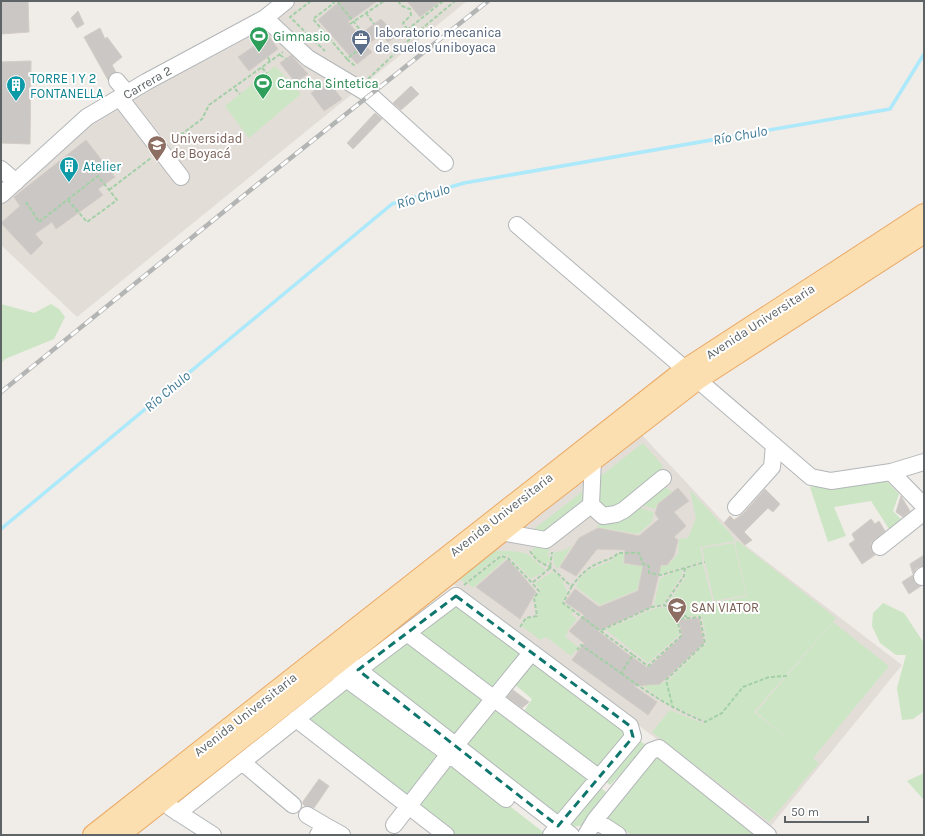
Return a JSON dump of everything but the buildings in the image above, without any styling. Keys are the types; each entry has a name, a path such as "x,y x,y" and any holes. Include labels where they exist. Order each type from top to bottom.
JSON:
{"main road":[{"name":"Avenida Universitaria","path":"119,835 154,796 692,374 924,214"},
{"name":"Avenida Universitaria","path":"92,835 154,796 345,669 500,532 593,459 692,374 924,233"}],"street":[{"name":"Carrera 2","path":"1,195 87,118 265,18 286,1"},
{"path":"265,18 308,58 370,95 445,163"},
{"path":"117,81 124,96 181,177"},
{"path":"1,169 16,182"},
{"path":"517,225 811,477 832,481 891,472 924,462"},
{"path":"736,507 772,467 774,445"},
{"path":"591,506 593,459"},
{"path":"891,472 924,506"},
{"path":"591,506 603,516 616,514 663,478"},
{"path":"500,532 546,540 591,506"},
{"path":"880,547 924,512"},
{"path":"178,813 296,719 345,669 407,633 456,596 630,726 633,737 598,778 558,833 452,749 345,669"},
{"path":"407,633 598,778"},
{"path":"394,825 452,749 531,653"},
{"path":"296,719 446,835"},
{"path":"586,835 595,820 651,751 659,748 768,835"},
{"path":"242,762 293,805"},
{"path":"154,796 213,835"},
{"path":"307,815 321,830 342,835"},
{"path":"595,820 618,835"}],"path":[{"path":"311,1 290,17 328,54"},
{"path":"332,1 334,3 313,19 347,59 355,66"},
{"path":"337,1 369,41 347,59"},
{"path":"350,24 384,1"},
{"path":"398,1 402,6 410,9 411,13 404,20 404,25 413,36"},
{"path":"407,30 443,1"},
{"path":"367,80 413,36 455,1"},
{"path":"372,5 375,8"},
{"path":"366,13 374,24"},
{"path":"167,146 202,119 209,105 283,52"},
{"path":"280,55 286,59"},
{"path":"268,57 270,62"},
{"path":"262,68 267,73"},
{"path":"234,88 240,94"},
{"path":"26,202 39,222 98,176 117,200 87,222 68,200"},
{"path":"530,550 534,557 557,571 564,581 572,586"},
{"path":"532,583 550,568 552,552"},
{"path":"673,708 666,680 705,643 700,617 677,619 681,636 648,666 602,630 563,603 572,586 582,573 601,562 614,558 618,553 639,553 643,564 649,566 649,573 660,575 705,562"},
{"path":"464,585 501,556 508,558 539,591 534,598 537,616 526,618 520,627"},
{"path":"664,605 684,576 685,568"},
{"path":"602,630 652,607 664,605 688,618"},
{"path":"577,650 581,645 673,708 705,722 722,713 743,687 770,677 787,676"},
{"path":"621,673 633,655"}],"highlighted area":[{"path":"456,596 630,726 633,737 558,826 358,670"}],"shaded area":[{"name":"Universidad de Boyacá","path":"288,1 467,1 77,317 1,245 1,203 90,120"},
{"name":"SAN VIATOR","path":"641,434 745,545 902,665 771,826 452,583"}],"green space":[{"name":"Cancha Sintetica","path":"275,66 301,94 249,138 225,106"},
{"path":"1,304 34,313 51,304 59,309 65,317 54,339 5,359 1,364"},
{"path":"643,443 663,466 660,472 615,507 605,508 597,501 598,478"},
{"path":"883,477 899,494 893,511 906,524 891,532 871,501 834,507 846,536 828,542 810,487"},
{"path":"663,485 672,492 657,504 655,509 639,505"},
{"path":"584,490 586,499 542,535 533,535 534,529"},
{"path":"690,490 729,532 735,541 700,547 703,561 660,574 653,572 654,566 667,566 678,554 679,539 688,538 696,518"},
{"path":"637,507 654,512 652,522 638,534 596,527 608,518"},
{"path":"738,541 836,618 754,712 796,745 756,712 833,622 889,666 813,758 819,763 769,822 652,732 670,710 704,724 704,720 670,705 643,686 668,681 707,643 702,616 688,616 667,605 685,578 686,569 703,564 713,603 747,596 735,543"},
{"path":"734,543 746,595 714,601 702,548"},
{"path":"534,544 545,545 549,549 548,554 551,561 545,564 534,557 532,550 535,547"},
{"path":"572,545 558,569 554,564 553,553 565,550"},
{"path":"495,551 515,551 527,554 546,570 531,579 509,556 500,555 464,583 460,579"},
{"path":"618,554 624,554 623,564 640,566 641,563 646,566 641,575 637,590 600,605 576,587 580,579 590,570 609,562"},
{"path":"501,557 507,558 473,588 467,583"},
{"path":"682,569 682,575 663,604 654,605 660,578"},
{"path":"552,572 560,577 567,593 562,603 573,611 571,614 577,619 567,631 568,633 565,637 578,647 571,656 546,637 540,640 522,626 526,619 538,617 535,598 541,590 535,583"},
{"path":"456,602 524,653 491,693 414,633"},
{"path":"883,603 904,613 924,643 924,711 913,719 902,720 897,688 906,655 896,655 880,643 872,626 873,613"},
{"path":"664,607 683,617 676,618 679,635 648,663 606,630 653,609"},
{"path":"406,639 487,701 455,739 367,668"},
{"path":"535,656 648,747 610,785 522,714 532,699 513,683"},
{"path":"360,674 453,743 404,798 305,718"},
{"path":"493,705 606,792 588,816 592,825 566,827 462,743"},
{"path":"658,755 757,835 631,835 622,828 608,825 603,815"},
{"path":"450,760 547,835 453,835 411,803"},
{"path":"924,773 924,800 907,781"}],"waterway":[{"name":"Río Chulo","path":"1,529 392,204 464,183 890,109 924,54"}],"railway":[{"path":"1,392 253,188 488,1"}],"place":[{"name":"Gimnasio","path":"259,53"},
{"name":"laboratorio mecanica de suelos uniboyaca","path":"361,56"},
{"name":"Cancha Sintetica","path":"263,100"},
{"name":"TORRE 1 Y 2 FONTANELLA","path":"16,102"},
{"name":"Universidad de Boyacá","path":"157,162"},
{"name":"Atelier","path":"69,183"},
{"name":"SAN VIATOR","path":"677,624"}]}
